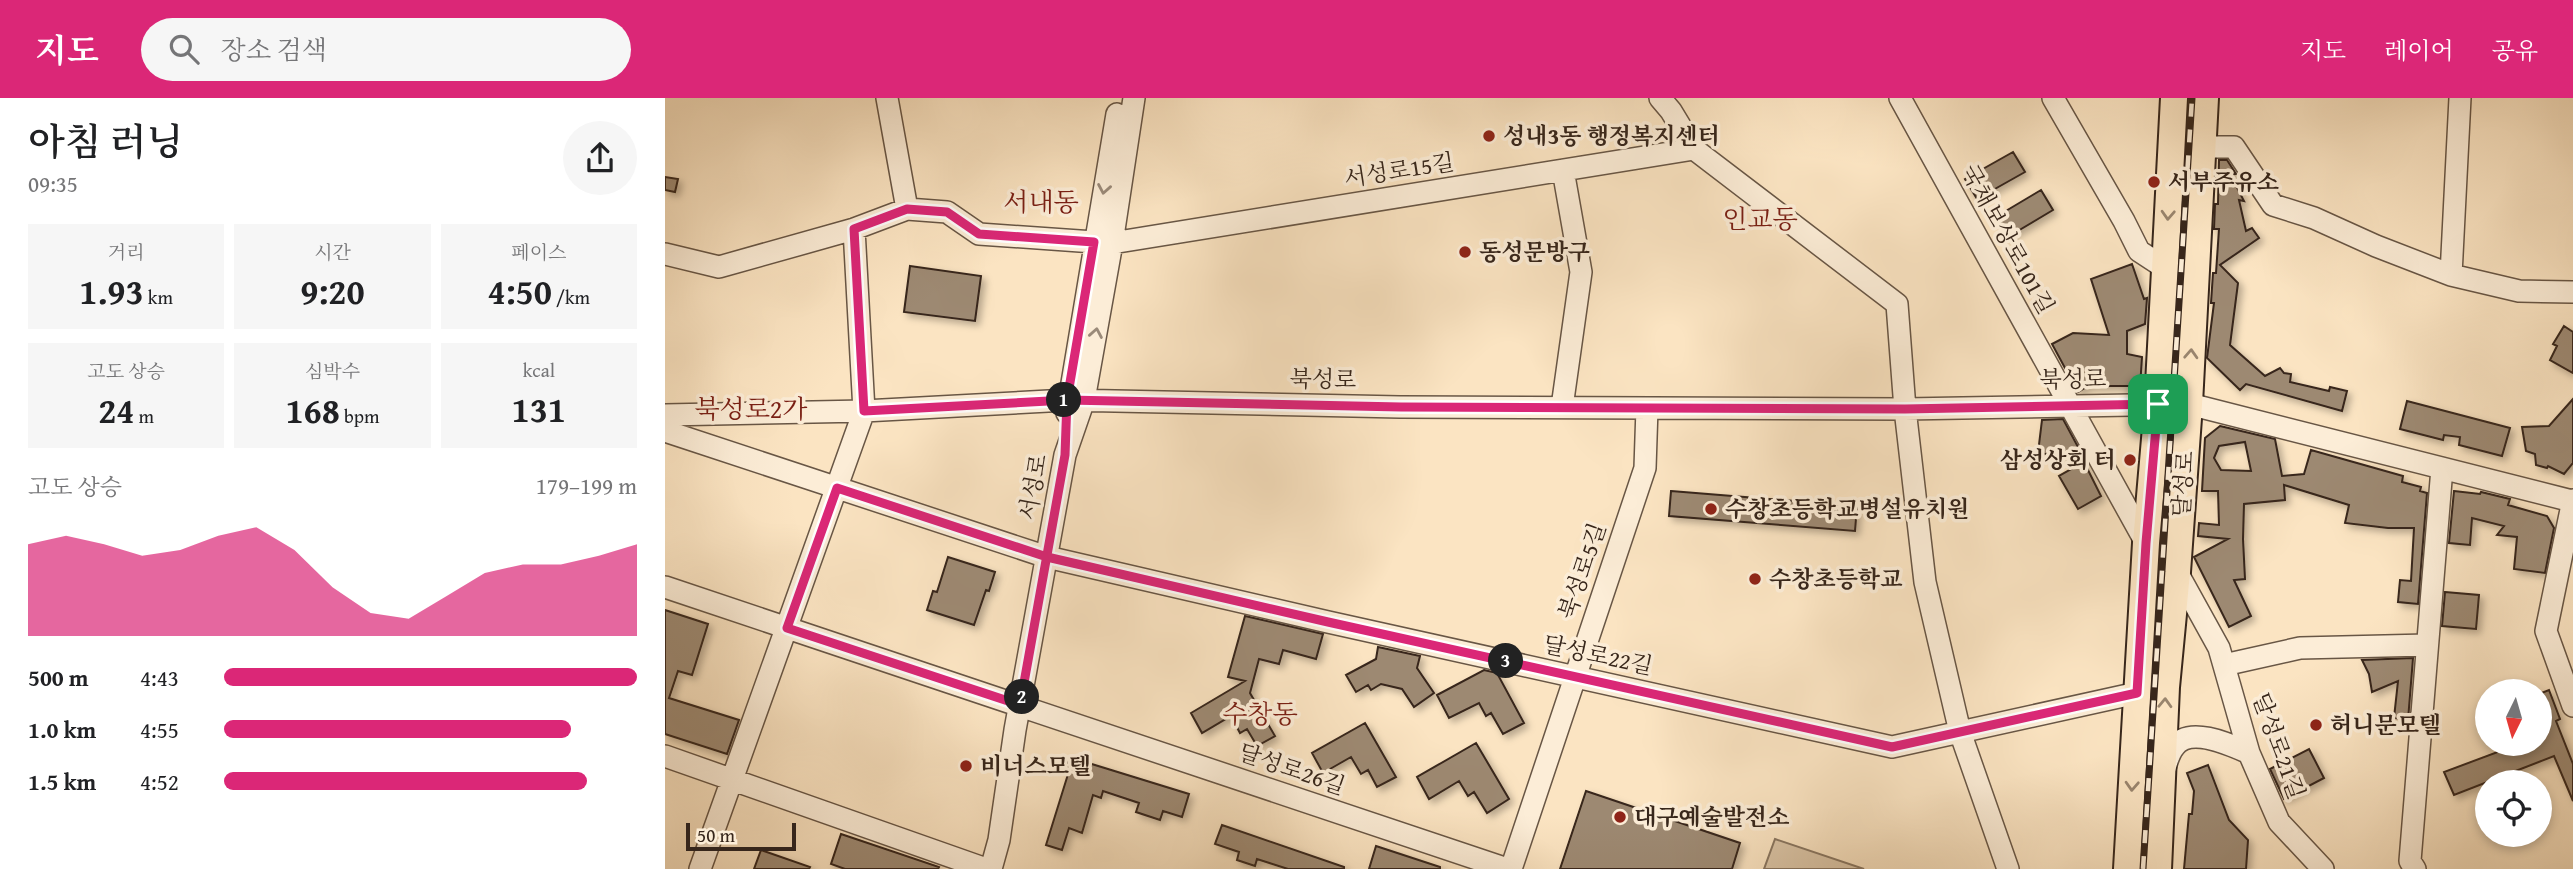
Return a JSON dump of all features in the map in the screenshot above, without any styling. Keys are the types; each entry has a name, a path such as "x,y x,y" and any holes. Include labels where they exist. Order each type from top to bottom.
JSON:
{"main road":[{"path":"2127,869 2146,543 2158,404 2174,98"},
{"name":"달성로","path":"2158,869 2166,687 2189,404 2205,98"}],"street":[{"path":"665,254 719,267 854,229 907,209 887,98"},
{"name":"서성로","path":"1103,242 1120,98"},
{"name":"서성로","path":"665,756 988,869 999,840 1020,705 1103,242 1134,98"},
{"path":"1660,98 1694,149 1897,304 1905,409 1925,582 1960,732 2008,869"},
{"name":"국채보상로101길","path":"1901,98 2070,404"},
{"path":"2053,98 2125,221 2139,251 2165,268"},
{"path":"2451,275 2460,98"},
{"path":"2202,147 2234,147 2273,205 2314,218 2376,246 2451,275 2519,291 2573,292"},
{"name":"서성로15길","path":"907,209 947,212 979,234 1103,242 1694,149"},
{"path":"1562,407 1581,272 1563,170"},
{"path":"700,869 864,411 854,229"},
{"name":"북성로","path":"665,415 864,411 1076,400 1387,407 1905,409 2189,404 2573,500"},
{"name":"달성로","path":"2070,404 2146,543"},
{"name":"북성로5길","path":"1509,869 1645,468 1647,408"},
{"name":"서성로","path":"665,431 1047,557"},
{"path":"2415,869 2410,861 2442,468"},
{"path":"2573,500 2546,631 2573,706"},
{"name":"달성로22길","path":"1047,557 1892,747 2137,693"},
{"name":"달성로21길","path":"2177,572 2219,648 2249,753 2279,822 2323,869"},
{"name":"달성로26길","path":"665,587 1509,869"},
{"path":"2224,666 2300,648 2427,645"},
{"path":"2162,777 2175,744 2187,738 2214,738 2249,753"}],"shaded area":[{"path":"1775,839 1864,869 1764,869"}],"building":[{"path":"2013,152 2025,172 1977,199 1965,179"},
{"path":"2219,160 2227,160 2236,174 2230,174 2244,201 2239,200 2246,231 2252,228 2259,238 2220,265 2238,283 2230,345 2265,376 2280,368 2284,373 2291,374 2290,382 2329,391 2330,387 2347,391 2342,411 2246,384 2240,390 2207,358 2219,229 2214,229 2215,204 2218,204"},
{"path":"665,177 678,179 675,192 665,190"},
{"path":"2041,190 2053,210 2006,238 1994,218"},
{"path":"2132,264 2144,299 2147,298 2145,324 2127,331 2127,354 2142,357 2140,387 2136,391 2129,389 2129,386 2088,386 2078,392 2052,344 2073,333 2109,335 2091,279"},
{"path":"910,266 981,276 975,321 904,312"},
{"path":"2564,326 2573,332 2573,373 2550,360 2557,346 2553,344"},
{"path":"2573,399 2573,463 2564,474 2548,466 2536,465 2535,454 2526,451 2522,427 2549,426"},
{"path":"2407,401 2510,428 2502,456 2459,445 2460,437 2444,435 2443,440 2400,429"},
{"path":"2063,419 2083,459 2038,453 2042,420"},
{"path":"2220,426 2275,439 2282,476 2304,474 2311,450 2403,476 2402,482 2421,487 2420,491 2427,493 2418,604 2398,602 2400,580 2411,581 2414,528 2345,523 2349,505 2284,485 2285,500 2244,504 2245,579 2234,580 2251,616 2229,627 2194,557 2228,539 2198,536 2199,523 2219,525 2218,491 2202,491 2205,438","holes":["2245,442 2251,471 2221,470 2214,458 2219,446"]},
{"path":"2084,462 2101,496 2078,509 2059,476"},
{"path":"1671,491 1857,506 1855,531 1669,516"},
{"path":"2454,491 2481,492 2510,499 2508,505 2547,516 2554,528 2545,573 2514,569 2517,537 2497,535 2504,526 2472,518 2470,545 2449,543"},
{"path":"948,557 995,572 974,625 927,610 933,591 937,592"},
{"path":"2445,592 2479,595 2476,629 2442,626"},
{"path":"665,610 708,624 692,675 678,671 669,698 739,720 727,754 665,734"},
{"path":"1245,616 1323,634 1316,659 1283,650 1279,664 1259,659 1250,693 1275,736 1257,746 1247,729 1240,733 1231,716 1202,733 1191,713 1245,681 1228,677"},
{"path":"1378,647 1420,656 1417,668 1434,693 1414,707 1402,689 1381,684 1371,690 1368,685 1356,692 1346,675 1376,659"},
{"path":"2413,658 2408,720 2394,718 2398,681 2372,692 2369,674 2362,660"},
{"path":"1484,670 1497,673 1524,723 1503,734 1491,713 1486,716 1479,703 1449,718 1437,695"},
{"path":"2552,698 2560,719 2556,721 2573,764 2573,801 2554,756 2518,770 2475,770 2475,787 2454,795 2444,772 2487,756 2552,756"},
{"path":"1365,723 1396,777 1377,787 1368,770 1361,774 1351,757 1323,773 1312,753"},
{"path":"1476,743 1509,799 1487,813 1474,792 1468,796 1459,781 1429,799 1417,777"},
{"path":"2309,749 2324,778 2284,799 2270,769"},
{"path":"1069,757 1189,794 1182,817 1163,811 1160,820 1136,812 1139,803 1103,791 1101,798 1093,795 1082,833 1069,828 1062,850 1046,845 1069,771 1065,770"},
{"path":"2208,765 2229,820 2248,840 2246,869 2184,869 2194,791 2187,773"},
{"name":"대구예술발전소","path":"1586,791 1740,843 1732,869 1560,869"},
{"path":"1222,825 1344,869 1288,869 1257,859 1255,866 1237,860 1239,852 1215,844"},
{"path":"841,834 939,867 845,869 831,864"},
{"path":"1376,846 1440,867 1440,869 1369,869"},
{"path":"761,850 810,867 754,869"}],"railway":[{"path":"2143,869 2192,98"}],"place":[{"name":"성내3동 행정복지센터","path":"1489,136"},
{"name":"서부주유소","path":"2154,182"},
{"name":"동성문방구","path":"1465,252"},
{"name":"삼성상회 터","path":"2130,460"},
{"name":"수창초등학교병설유치원","path":"1711,509"},
{"name":"수창초등학교","path":"1755,579"},
{"name":"허니문모텔","path":"2316,725"},
{"name":"비너스모텔","path":"966,766"},
{"name":"대구예술발전소","path":"1620,817"}],"district":[{"name":"서내동","path":"1041,202"},
{"name":"인교동","path":"1760,219"},
{"name":"북성로2가","path":"751,409"},
{"name":"수창동","path":"1260,714"}],"route":[{"path":"2158,404 1905,409 1401,407 1067,400 864,411 854,229 907,209 947,212 979,234 1094,242 1067,400 1065,455 1047,557 1033,630 1020,705 787,628 837,488 1047,557 1892,747 2137,693 2158,404"}]}
